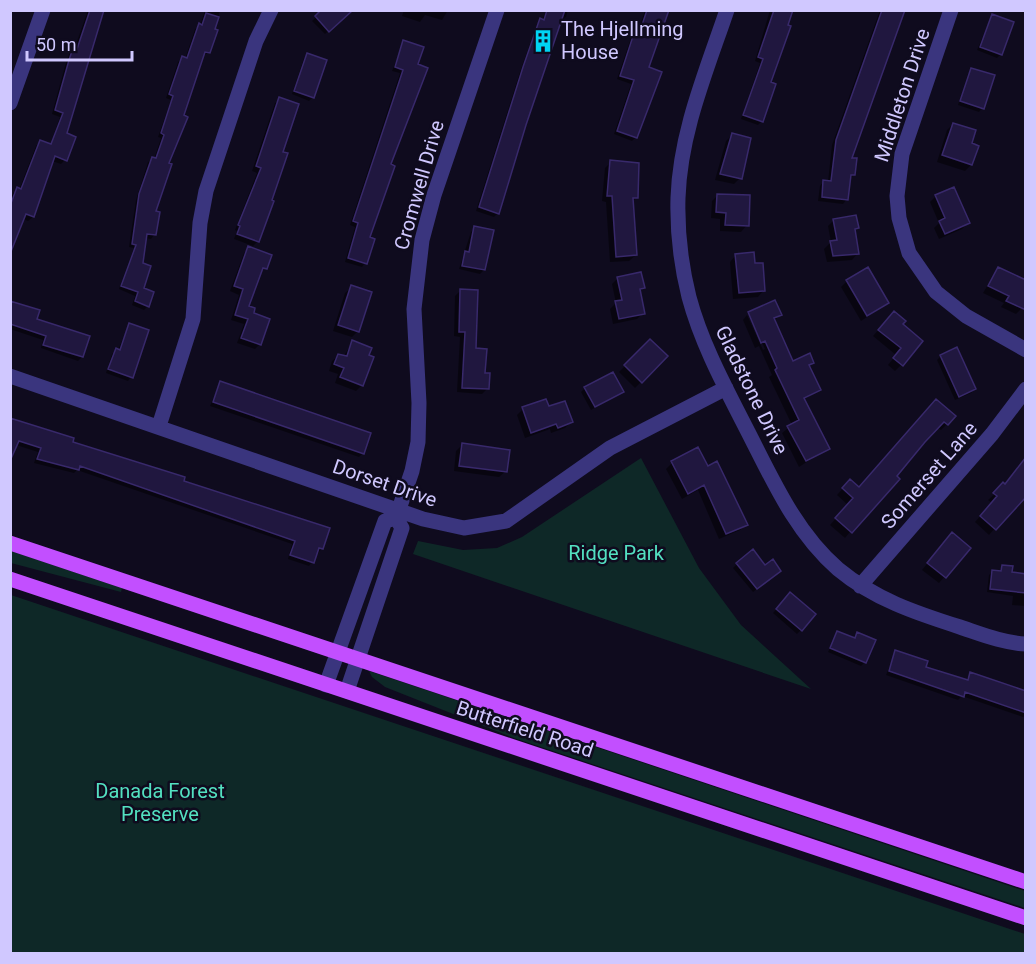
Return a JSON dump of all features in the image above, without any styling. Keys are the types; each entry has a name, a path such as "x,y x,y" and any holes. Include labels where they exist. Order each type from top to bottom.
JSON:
{"main road":[{"name":"Butterfield Road","path":"10,543 1026,882"},
{"name":"Butterfield Road","path":"10,579 1026,918"}],"street":[{"path":"10,103 43,10"},
{"path":"159,426 193,318 200,223 206,191 256,41 271,10"},
{"name":"Cromwell Drive","path":"347,691 402,528 397,514 412,471 418,442 414,309 422,240 434,195 497,10"},
{"name":"Gladstone Drive","path":"726,10 690,120 678,198 680,247 690,298 697,324 726,388 796,521 821,552 860,586 906,610 991,638 1026,644"},
{"name":"Middleton Drive","path":"951,10 902,154 897,196 899,218 909,254 936,292 966,316 1026,350"},
{"name":"Dorset Drive","path":"10,376 159,426 397,514 464,528 506,521 610,448 726,388"},
{"name":"Somerset Lane","path":"860,586 992,434 1026,389"},
{"name":"Cromwell Drive","path":"326,685 385,520 397,514"}],"green space":[{"name":"Ridge Park","path":"641,458 699,568 741,625 811,689 413,554 418,541 463,550 497,548 522,537"},
{"path":"11,551 122,588 121,592 11,563"},
{"name":"Danada Forest Preserve","path":"11,595 1025,934 1025,953 11,953"},
{"path":"369,671 1025,891 1025,908 514,738 385,687 372,677"}],"building":[{"path":"90,10 104,10 67,133 76,137 67,161 55,156 34,217 26,214 10,254 10,206 17,187 21,189 40,140 51,144 63,113 55,110 69,60 73,48 77,49"},
{"path":"321,10 353,10 329,32 315,16"},
{"path":"547,10 565,10 499,214 479,207 523,67 540,18 544,20"},
{"path":"647,10 669,10 649,67 662,72 637,138 617,131 634,80 620,76 634,33 639,34"},
{"path":"774,10 793,10 788,25 791,26 771,82 776,84 763,122 743,115 763,59 758,57"},
{"path":"882,10 905,10 852,158 857,158 855,175 851,175 848,200 822,197 823,180 831,181 836,140"},
{"path":"206,13 219,17 215,29 218,30 210,53 205,52 184,115 188,117 169,163 172,164 156,211 160,212 156,235 147,234 143,263 151,266 144,288 154,292 149,307 135,301 138,292 121,286 136,245 132,244 139,194 152,157 156,158 164,135 161,133 173,96 169,94 182,56 187,58 199,23 202,25"},
{"path":"992,14 1014,22 1002,55 980,47"},
{"path":"403,40 424,47 418,64 428,68 391,164 395,166 370,237 375,239 367,264 348,258 358,223 353,221 403,70 395,67"},
{"path":"307,53 327,60 314,98 294,91"},
{"path":"971,68 995,75 984,109 960,101"},
{"path":"279,97 299,104 283,152 288,153 259,242 237,234 240,226 238,225 261,168 256,166"},
{"path":"953,123 976,130 972,143 979,146 972,165 942,155"},
{"path":"732,133 751,138 742,179 720,174"},
{"path":"610,160 639,163 638,198 633,198 637,255 616,257 612,196 607,196"},
{"path":"954,187 970,223 945,234 939,221 945,218 935,195"},
{"path":"717,194 750,195 749,226 725,225 726,213 716,212"},
{"path":"856,215 859,228 855,229 859,254 833,256 830,241 837,240 833,219"},
{"path":"474,226 494,230 485,270 462,266 465,251 469,252"},
{"path":"248,246 272,255 267,269 263,268 249,306 255,308 254,313 270,319 261,345 241,338 248,319 235,315 243,289 234,286"},
{"path":"754,252 755,263 763,263 765,291 739,293 735,254"},
{"path":"868,267 889,303 867,316 846,280"},
{"path":"998,267 1026,280 1026,310 1006,301 1009,296 988,286"},
{"path":"641,272 645,288 640,289 645,314 619,319 615,301 622,300 617,277"},
{"path":"351,285 372,292 359,332 338,325"},
{"path":"460,289 478,290 476,348 487,349 485,373 490,373 489,389 462,388 465,332 459,332"},
{"path":"775,300 782,315 774,318 793,361 810,353 814,363 809,365 821,390 804,398 830,449 806,461 787,426 799,420 775,370 777,368 765,341 761,343 748,312"},
{"path":"10,301 40,310 37,319 90,336 83,357 43,345 46,336 10,324"},
{"path":"894,311 906,321 903,324 923,341 903,366 893,358 901,348 878,330"},
{"path":"129,323 149,330 133,378 108,369 116,348 120,350"},
{"path":"650,339 668,356 642,383 624,365"},
{"path":"352,340 372,348 369,355 374,357 363,386 340,377 344,368 334,364 338,354 347,356"},
{"path":"957,347 976,389 959,397 940,355"},
{"path":"613,372 624,392 595,407 584,387"},
{"path":"220,381 371,433 364,454 213,402"},
{"path":"546,399 549,406 565,401 573,422 558,428 556,424 531,433 522,407"},
{"path":"936,399 956,416 948,425 944,422 925,442 897,476 900,479 852,533 835,518 853,498 842,488 850,479 859,487"},
{"path":"10,418 74,438 73,442 185,477 184,481 330,528 323,549 319,548 314,563 290,555 295,541 80,466 79,470 37,459 41,448 19,441 10,461"},
{"path":"462,443 510,450 507,472 459,466"},
{"path":"698,447 708,466 717,461 748,525 726,534 704,485 688,494 671,461"},
{"path":"1026,457 1026,497 996,530 980,516 997,496 993,493 1003,482 1005,484"},
{"path":"952,532 971,548 946,578 927,563"},
{"path":"753,549 765,565 773,559 781,571 757,589 736,563"},
{"path":"1002,565 1013,566 1012,572 1026,574 1026,593 990,589 992,570 1001,571"},
{"path":"790,592 816,614 802,631 776,609"},
{"path":"837,631 855,638 857,632 876,640 866,663 830,648"},
{"path":"895,650 928,661 926,667 968,680 970,672 1026,691 1026,713 965,692 964,697 889,671"}],"place":[{"name":"The Hjellming House","path":"543,41"}]}
